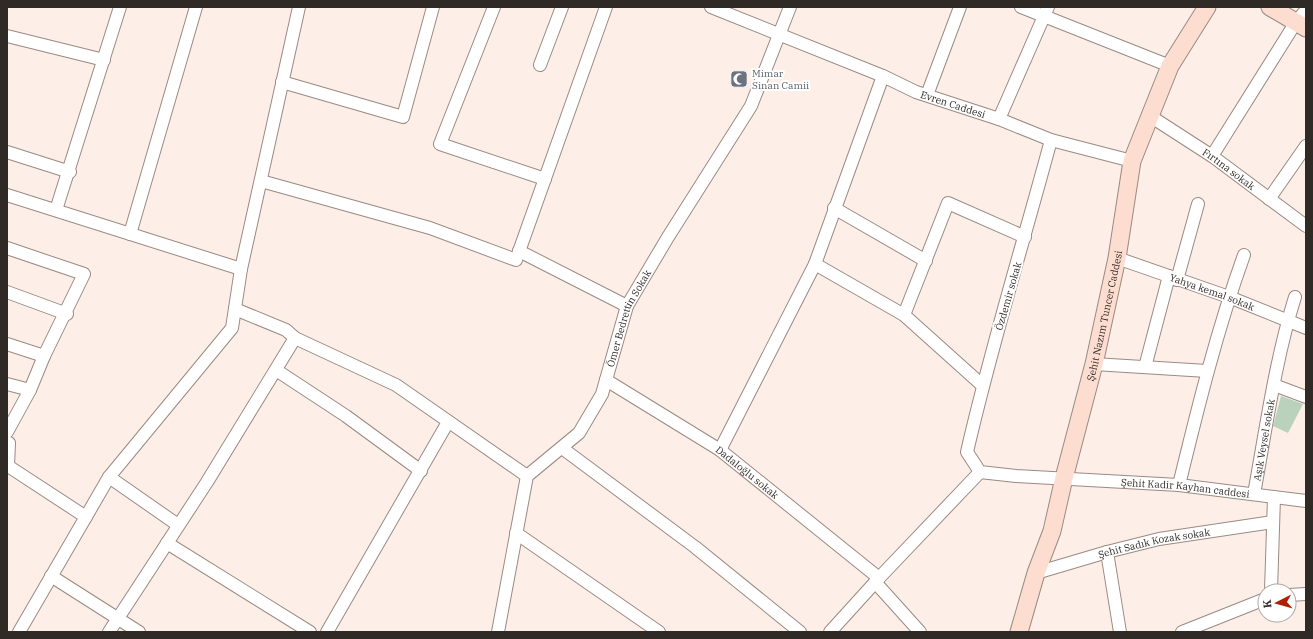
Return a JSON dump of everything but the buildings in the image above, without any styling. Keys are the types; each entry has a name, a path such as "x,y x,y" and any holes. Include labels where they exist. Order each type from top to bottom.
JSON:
{"street":[{"path":"56,210 70,172 120,7"},
{"path":"130,234 196,7"},
{"path":"19,632 109,477 232,328 241,269 299,7"},
{"path":"282,82 404,118 433,7"},
{"path":"494,7 440,144 545,179"},
{"path":"540,64 562,7"},
{"path":"260,181 430,228 516,260 606,7"},
{"name":"Evren Caddesi","path":"711,7 927,95 999,119 1051,140 1132,161"},
{"name":"Ömer Bedrettin Sokak","path":"527,476 579,433 602,394 627,306 668,237 751,106 790,7"},
{"path":"927,95 960,7"},
{"path":"1021,7 1046,11 1170,66"},
{"name":"Şehit Nazım Tuncer Caddesi","path":"1019,632 1036,573 1052,531 1064,478 1094,364 1117,258 1132,161 1170,66 1207,7"},
{"path":"1212,156 1303,20 1270,7"},
{"path":"999,119 1046,11"},
{"path":"7,36 104,60"},
{"path":"720,450 815,264 883,76"},
{"name":"Fırtına sokak","path":"1150,116 1212,156 1306,226"},
{"name":"Özdemir sokak","path":"980,472 967,452 982,385 1025,237 1051,140"},
{"path":"1269,199 1306,146"},
{"path":"7,152 70,172"},
{"path":"7,195 241,269"},
{"path":"904,315 948,203 1025,237"},
{"path":"1145,367 1198,204"},
{"path":"834,208 926,262"},
{"path":"7,248 84,274 66,314 44,356 30,390 7,432"},
{"path":"519,251 627,306"},
{"path":"1179,485 1207,371 1229,297 1244,255"},
{"name":"Yahya kemal sokak","path":"1117,258 1229,297 1306,328"},
{"path":"815,264 904,315 982,385"},
{"path":"7,292 66,314"},
{"name":"Aşık Veysel sokak","path":"1254,494 1274,385 1295,297"},
{"path":"235,309 286,330 295,338 396,385 527,476 498,632"},
{"path":"108,632 178,526 295,338"},
{"path":"7,344 44,356"},
{"path":"1094,364 1207,371"},
{"path":"276,370 346,416 421,471"},
{"name":"Dadaloğlu sokak","path":"606,380 720,450 877,580 920,632"},
{"path":"7,384 30,390"},
{"path":"1274,385 1306,397"},
{"path":"327,632 448,422"},
{"path":"7,442 9,443 8,466 86,517"},
{"path":"562,448 695,547 800,632"},
{"path":"830,632 877,580 980,472"},
{"name":"Şehit Kadir Kayhan caddesi","path":"980,472 1016,476 1179,485 1306,501"},
{"path":"109,477 178,526"},
{"path":"1271,583 1274,497"},
{"name":"Şehit Sadık Kozak sokak","path":"1036,573 1107,552 1159,539 1273,522"},
{"path":"516,533 659,632"},
{"path":"167,543 310,632"},
{"path":"1107,552 1120,632"},
{"path":"51,576 139,632"},
{"path":"1182,632 1257,602"}],"green space":[{"path":"1281,396 1303,404 1288,433 1273,426"}],"place":[{"name":"Mimar Sinan Camii","path":"739,79"}]}
